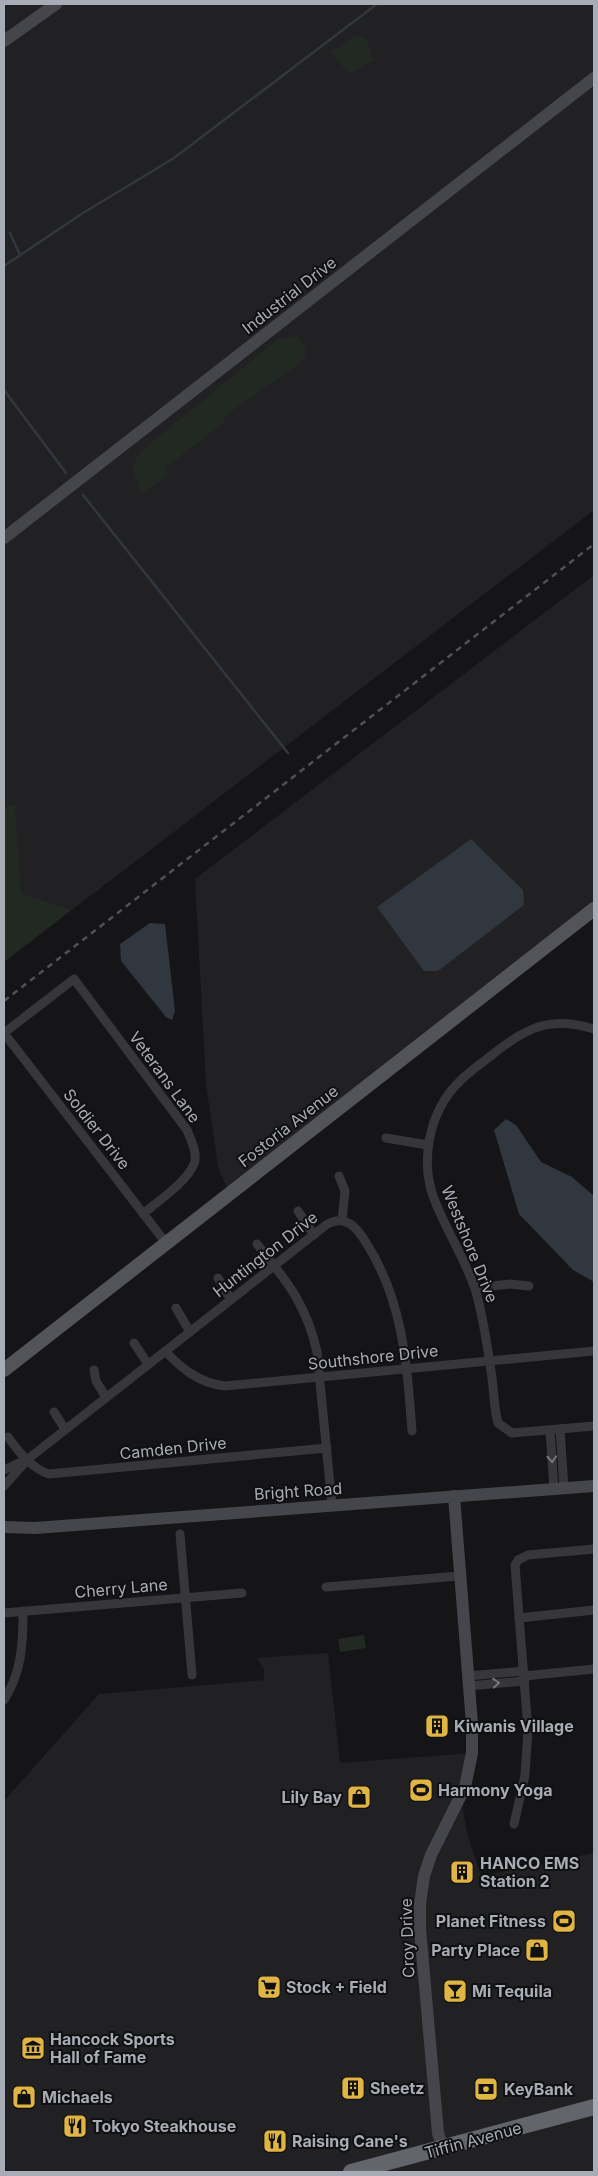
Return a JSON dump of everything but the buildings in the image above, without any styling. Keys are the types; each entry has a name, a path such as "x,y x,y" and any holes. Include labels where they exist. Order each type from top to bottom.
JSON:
{"highway":[{"name":"Tiffin Avenue","path":"351,2172 594,2107"}],"main road":[{"name":"Fostoria Avenue","path":"4,1370 594,910"}],"street":[{"path":"4,41 56,4"},
{"name":"Industrial Drive","path":"4,538 594,78"},
{"name":"Soldier Drive","path":"74,979 4,1033 166,1243"},
{"name":"Veterans Lane","path":"74,979 187,1130 193,1144 194,1163 184,1179 143,1214"},
{"name":"Westshore Drive","path":"594,1030 574,1024 552,1023 530,1029 511,1040 454,1088 436,1116 428,1145 428,1172 432,1194 475,1288 490,1360 497,1421 500,1426 512,1434 594,1426"},
{"path":"386,1138 428,1145"},
{"path":"339,1176 345,1191 342,1220"},
{"path":"298,1210 314,1235"},
{"name":"Huntington Drive","path":"4,1486 28,1459 65,1429 330,1222 342,1220 351,1223 359,1230 386,1280 402,1329 412,1431"},
{"path":"257,1244 291,1286 308,1318 315,1340 332,1505"},
{"path":"218,1278 231,1300"},
{"path":"475,1288 510,1284 529,1286"},
{"path":"176,1308 190,1332"},
{"path":"134,1343 148,1364"},
{"name":"Southshore Drive","path":"165,1351 189,1373 219,1385 320,1378 594,1351"},
{"path":"94,1370 96,1381 106,1397"},
{"path":"54,1412 65,1429"},
{"path":"555,1430 559,1488"},
{"name":"Camden Drive","path":"8,1437 17,1450 44,1472 60,1474 327,1448"},
{"name":"Huntington Drive","path":"4,1470 28,1459"},
{"name":"Bright Road","path":"4,1527 35,1528 594,1486"},
{"name":"Croy Drive","path":"443,2148 438,2133 420,1928 420,1904 424,1876 431,1855 456,1809 468,1776 472,1742 454,1496"},
{"path":"180,1534 192,1675"},
{"path":"514,1824 528,1758 528,1730 515,1571 518,1560 528,1555 594,1549"},
{"path":"326,1587 459,1576"},
{"name":"Cherry Lane","path":"4,1612 242,1593"},
{"path":"519,1618 594,1610"},
{"path":"4,1700 20,1664 24,1611"},
{"path":"468,1681 594,1669"}],"shaded area":[{"path":"4,4 594,4 594,510 4,962"},
{"path":"357,35 367,39 373,61 349,74 331,52"},
{"path":"297,336 306,348 304,360 226,415 223,423 165,468 168,475 142,494 132,467 141,451 277,340"},
{"path":"594,575 594,904 227,1189 218,1167 206,1084 195,879"},
{"path":"15,804 21,893 71,910 4,962 4,807"},
{"path":"471,839 523,890 524,905 438,971 424,971 377,907"},
{"path":"150,923 165,924 175,1011 172,1020 166,1017 121,961 120,944"},
{"path":"506,1119 516,1125 541,1162 572,1177 594,1196 594,1282 573,1270 519,1214 494,1130"},
{"path":"364,1635 366,1648 340,1652 338,1639"},
{"path":"328,1653 340,1763 472,1753 461,1798 467,1833 481,1876 594,1853 594,2172 4,2172 4,1801 99,1694 264,1680 264,1669 257,1658"}],"waterway":[{"path":"4,266 83,213 174,158 377,4"},
{"path":"10,233 20,255"},
{"path":"4,390 66,473"},
{"path":"83,495 288,753"}],"railway":[{"path":"4,1001 594,544"}],"place":[{"name":"Kiwanis Village","path":"437,1726"},
{"name":"Harmony Yoga","path":"421,1790"},
{"name":"Lily Bay","path":"359,1797"},
{"name":"HANCO EMS Station 2","path":"462,1872"},
{"name":"Planet Fitness","path":"564,1921"},
{"name":"Party Place","path":"537,1950"},
{"name":"Stock + Field","path":"269,1987"},
{"name":"Mi Tequila","path":"455,1991"},
{"name":"Hancock Sports Hall of Fame","path":"33,2048"},
{"name":"Sheetz","path":"353,2088"},
{"name":"KeyBank","path":"486,2089"},
{"name":"Michaels","path":"24,2097"},
{"name":"Tokyo Steakhouse","path":"75,2126"},
{"name":"Raising Cane's","path":"275,2141"}]}
